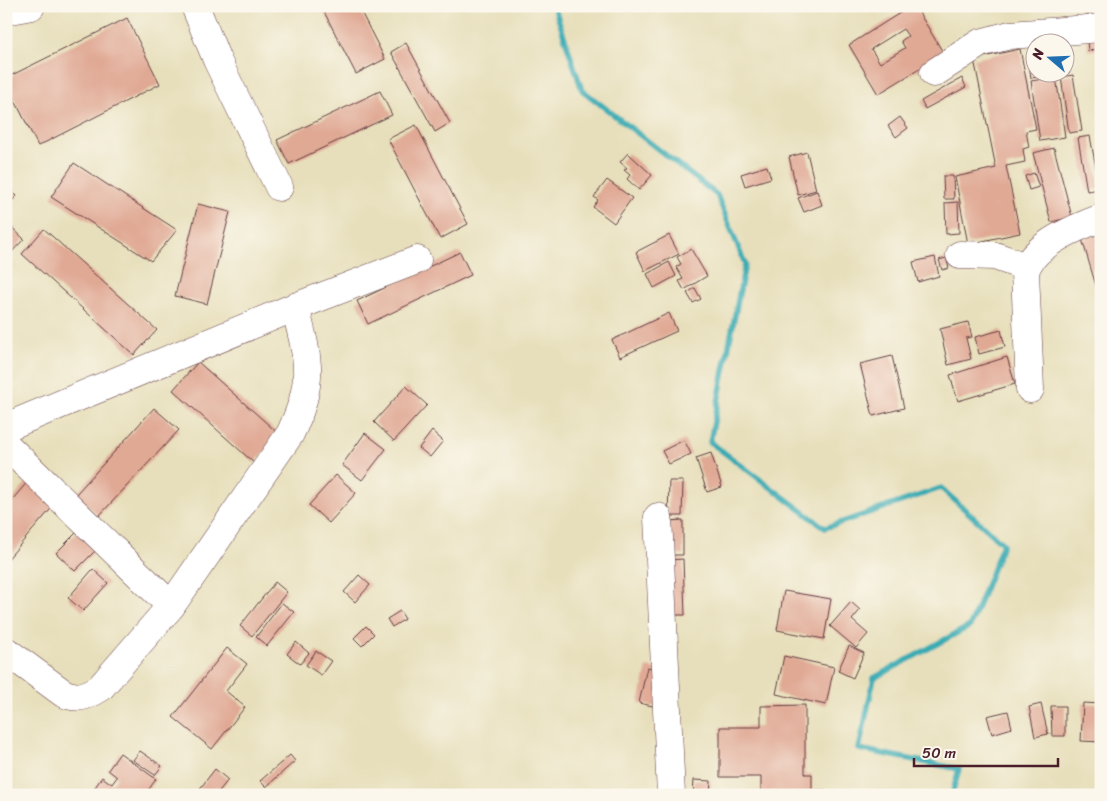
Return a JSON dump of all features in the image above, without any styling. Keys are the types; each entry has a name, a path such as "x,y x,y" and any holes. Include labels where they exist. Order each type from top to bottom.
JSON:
{"street":[{"path":"6,11 31,6"},
{"path":"195,6 216,60 279,187"},
{"path":"934,73 980,43 1010,35 1101,28"},
{"path":"1030,389 1026,267 1038,251 1058,238 1101,218"},
{"path":"960,255 995,256 1026,267"},
{"path":"6,427 295,307 417,260"},
{"path":"6,651 63,693 71,697 80,697 100,688 171,606 290,434 301,411 308,381 307,356 295,307"},
{"path":"6,445 171,606"},
{"path":"658,517 671,795"}],"building":[{"path":"321,6 358,6 385,59 356,74"},
{"path":"911,6 915,6 944,54 878,94 849,45","holes":["903,29 908,36 901,41 905,48 880,63 871,49"]},
{"path":"1084,6 1101,6 1101,10 1084,11"},
{"path":"127,18 160,84 38,146 6,83 6,78"},
{"path":"1101,37 1101,49 1088,51 1087,40"},
{"path":"406,43 450,123 435,132 391,52"},
{"path":"1020,49 1024,69 1024,82 1027,82 1036,129 1026,131 1029,147 1023,149 1025,162 1006,166 1020,233 968,244 955,177 996,168 974,59"},
{"path":"962,78 966,87 925,109 921,101"},
{"path":"1074,81 1082,131 1069,133 1062,82"},
{"path":"1031,82 1057,82 1065,137 1040,141"},
{"path":"380,91 392,115 289,164 277,140"},
{"path":"900,117 908,128 896,137 888,126"},
{"path":"416,125 468,224 440,239 388,139"},
{"path":"1090,136 1100,189 1087,191 1078,138"},
{"path":"1054,148 1072,217 1051,222 1033,153"},
{"path":"807,152 816,190 798,195 789,157"},
{"path":"628,153 652,175 639,190 627,179 630,175 624,170 627,168 620,162"},
{"path":"74,163 177,230 151,261 51,197"},
{"path":"767,166 771,178 745,186 741,174"},
{"path":"1034,173 1039,187 1029,190 1025,176"},
{"path":"943,176 953,176 954,199 944,199"},
{"path":"607,180 632,198 614,223 593,207 598,200 594,197"},
{"path":"6,185 17,196 6,206"},
{"path":"817,191 822,205 804,212 798,198"},
{"path":"958,202 959,233 946,234 945,203"},
{"path":"198,204 230,212 207,304 175,296"},
{"path":"6,222 24,239 6,258"},
{"path":"44,229 157,330 134,355 22,254"},
{"path":"1101,233 1101,299 1100,299 1082,239"},
{"path":"669,235 679,254 645,271 636,252"},
{"path":"691,249 707,276 684,290 679,281 683,279 676,267 681,264 677,257"},
{"path":"460,252 471,275 368,324 357,301"},
{"path":"935,257 939,276 918,282 913,262"},
{"path":"946,258 949,268 942,270 939,260"},
{"path":"669,262 676,276 654,288 647,274"},
{"path":"695,288 701,299 693,303 687,293"},
{"path":"669,313 677,331 620,357 612,340"},
{"path":"968,322 972,337 966,338 971,359 948,365 940,329"},
{"path":"1001,330 1005,347 979,354 975,337"},
{"path":"892,356 904,408 873,416 860,364"},
{"path":"1007,357 1015,384 958,401 950,375"},
{"path":"198,362 280,435 254,463 173,390"},
{"path":"406,386 427,405 394,441 374,422"},
{"path":"154,408 179,430 99,516 76,494"},
{"path":"432,431 443,441 430,457 419,448"},
{"path":"365,433 386,449 362,480 342,465"},
{"path":"684,440 691,454 669,464 662,451"},
{"path":"711,453 722,487 707,492 696,458"},
{"path":"336,475 356,493 329,523 309,505"},
{"path":"29,480 56,503 6,561 6,507"},
{"path":"669,481 683,481 682,516 668,516"},
{"path":"683,520 683,555 668,555 668,521"},
{"path":"79,530 98,548 75,571 56,553"},
{"path":"683,559 685,615 670,615 669,560"},
{"path":"93,569 108,583 83,611 68,598"},
{"path":"359,575 370,585 355,602 344,592"},
{"path":"275,582 287,592 252,636 240,626"},
{"path":"784,591 831,599 824,639 777,630"},
{"path":"851,602 860,610 852,620 868,634 856,648 830,626"},
{"path":"282,603 294,612 267,646 256,637"},
{"path":"400,611 405,619 392,627 387,619"},
{"path":"366,626 374,634 362,646 354,638"},
{"path":"296,642 309,653 300,664 287,654"},
{"path":"849,646 864,653 853,678 838,671"},
{"path":"227,648 247,664 226,691 245,707 212,749 173,717"},
{"path":"316,651 331,661 321,675 306,665"},
{"path":"784,656 834,667 826,705 776,694"},
{"path":"647,667 664,671 657,707 639,703"},
{"path":"1083,703 1101,704 1101,742 1081,741"},
{"path":"1041,704 1048,734 1035,737 1029,707"},
{"path":"805,705 805,774 812,774 812,795 761,795 761,777 720,777 720,727 761,727 761,706"},
{"path":"1051,706 1065,706 1065,736 1052,736"},
{"path":"1008,711 1012,728 992,734 987,716"},
{"path":"140,751 162,766 155,775 133,760"},
{"path":"120,753 156,779 145,795 134,793 133,795 90,795 102,777 112,784 117,777 108,770"},
{"path":"290,755 295,761 266,787 260,781"},
{"path":"215,769 228,780 216,795 195,795"},
{"path":"694,780 711,781 710,795 693,795"},
{"path":"816,790 826,790 827,795 817,795"}],"waterway":[{"path":"554,6 582,90 717,195 745,264 710,442 825,528 941,488 1003,544 970,626 874,678 859,749 959,769 952,795"}]}
